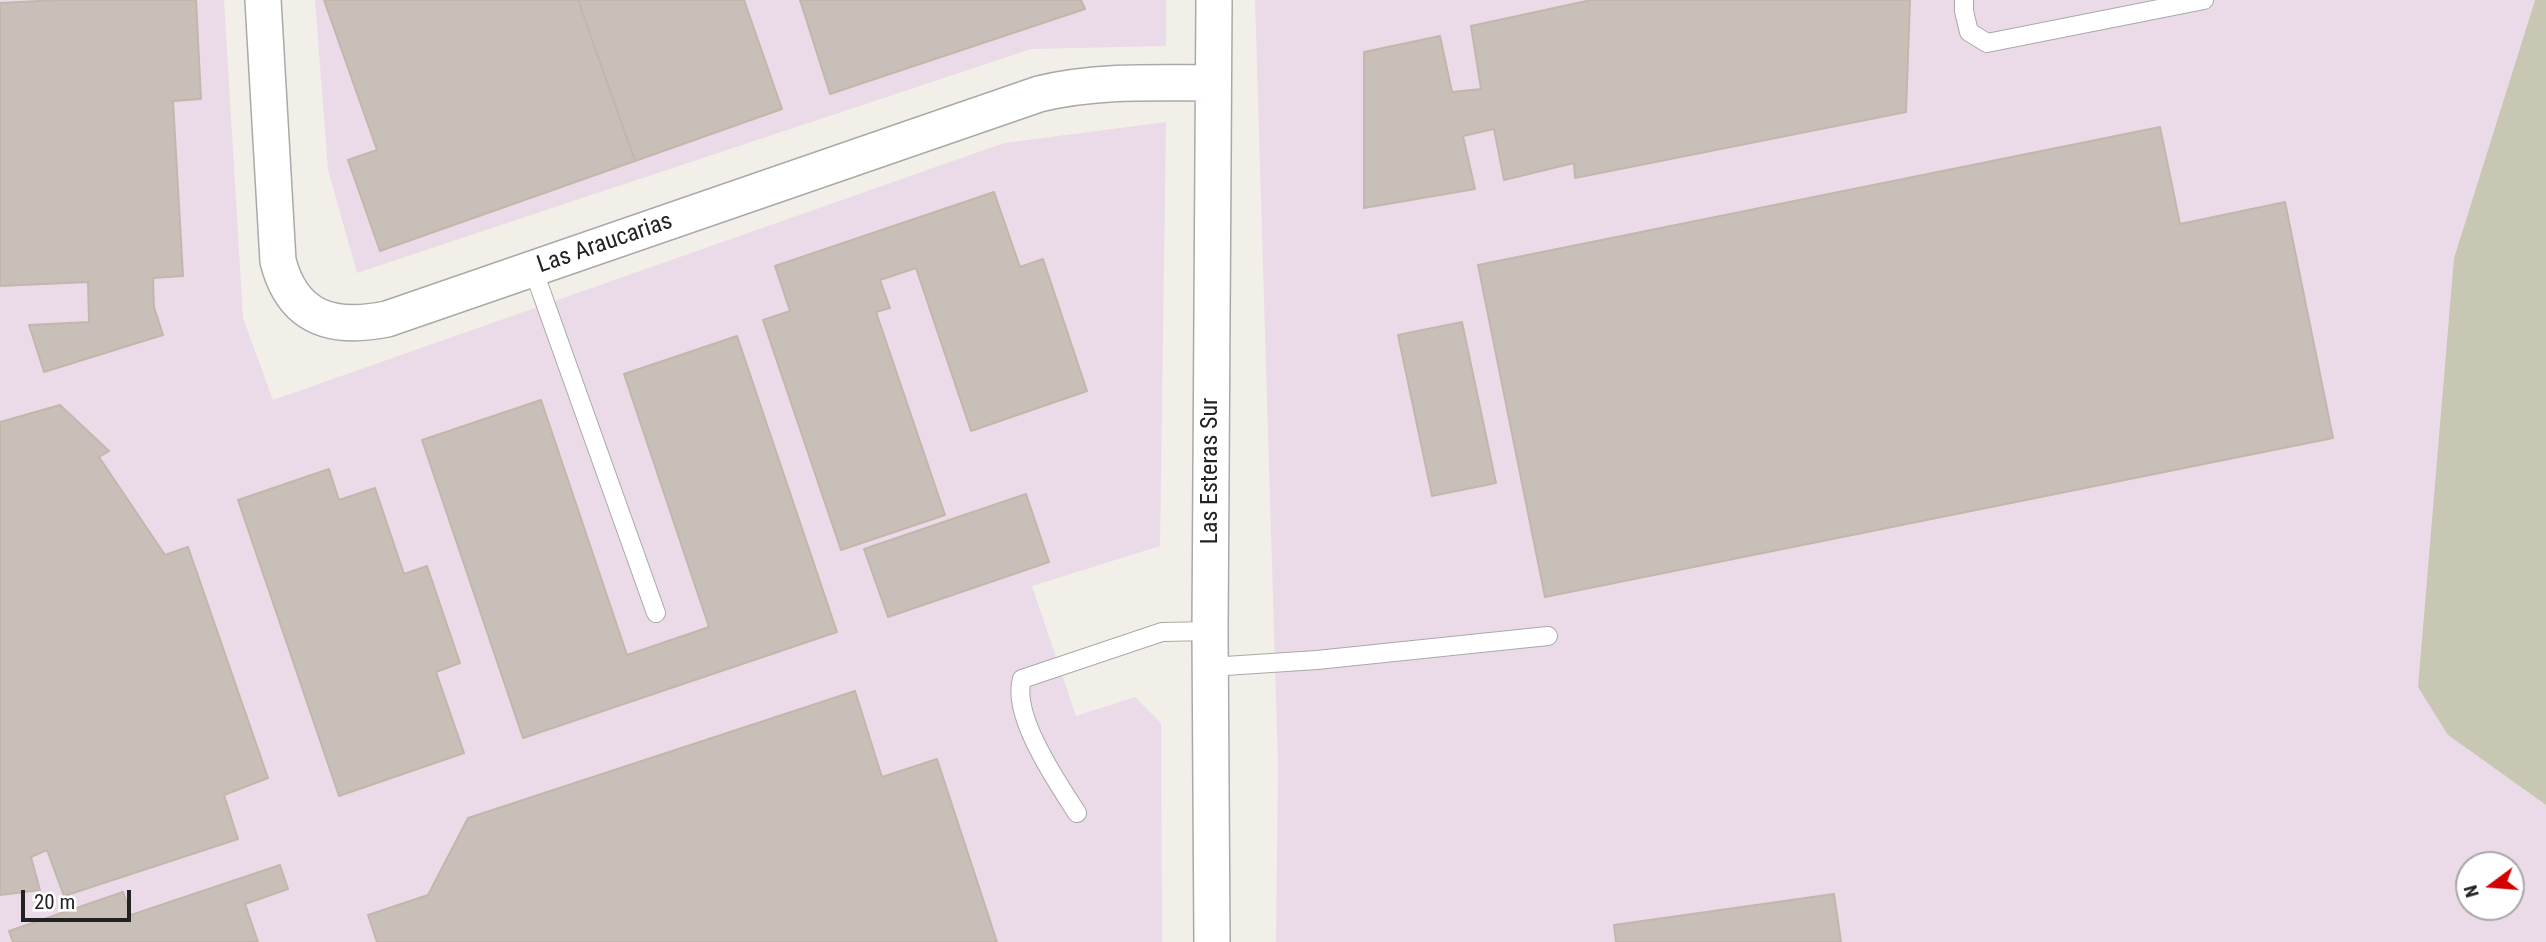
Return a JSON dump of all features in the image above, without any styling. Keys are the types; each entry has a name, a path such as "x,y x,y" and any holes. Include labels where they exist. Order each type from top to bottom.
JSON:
{"street":[{"name":"Las Araucarias","path":"263,0 278,261 288,288 298,300 315,314 337,323 352,325 387,319 1039,94 1110,83 1213,83"},
{"name":"Las Esteras Sur","path":"1212,942 1210,631 1214,0"}],"lane":[{"path":"1964,0 1969,32 1987,43 2204,0"},
{"path":"533,269 656,613"},
{"path":"1077,813 1033,739 1018,692 1022,679 1162,632 1210,631"},
{"path":"1210,667 1317,660 1548,636"}],"shaded area":[{"path":"0,0 224,0 243,318 273,400 1004,143 1166,122 1160,546 1032,586 1076,716 1135,697 1161,723 1162,942 0,942"},
{"path":"315,0 1166,0 1166,46 1031,49 357,273 328,170"},
{"path":"1255,0 2535,0 2454,258 2448,735 2546,805 2546,942 1276,942 1278,765"},
{"path":"2535,0 2546,0 2546,805 2448,735 2418,687 2454,258"}],"building":[{"path":"58,0 196,0 201,99 173,101 183,276 153,278 154,307 163,335 44,372 29,325 89,322 88,282 0,286 0,3"},
{"path":"324,0 578,0 635,161 380,251 348,160 377,150"},
{"path":"578,0 744,0 782,109 635,161"},
{"path":"800,0 1081,0 1085,9 830,94"},
{"path":"1591,0 1910,0 1906,112 1575,178 1574,163 1504,180 1494,129 1463,136 1475,189 1364,208 1364,52 1440,36 1452,92 1481,89 1471,26"},
{"path":"2160,127 2180,224 2285,202 2333,438 1545,597 1478,265"},
{"path":"994,192 1020,267 1043,259 1087,391 971,431 916,268 880,280 890,308 876,312 945,515 841,550 763,320 790,311 775,266"},
{"path":"1462,322 1496,483 1432,496 1398,335"},
{"path":"737,336 837,632 523,738 422,440 541,400 627,655 709,627 624,374"},
{"path":"60,405 109,451 99,457 165,555 188,547 268,778 224,795 238,839 64,896 47,850 31,857 40,890 0,895 0,422"},
{"path":"329,469 339,500 375,488 404,574 427,566 460,663 436,672 464,753 339,796 238,500"},
{"path":"1026,494 1049,562 888,617 864,549"},
{"path":"855,691 882,777 937,759 997,942 377,942 368,915 428,895 468,818"},
{"path":"280,865 288,889 245,904 258,942 13,942 9,931 123,892 131,915"},
{"path":"1834,894 1841,942 1616,942 1614,925"}]}
